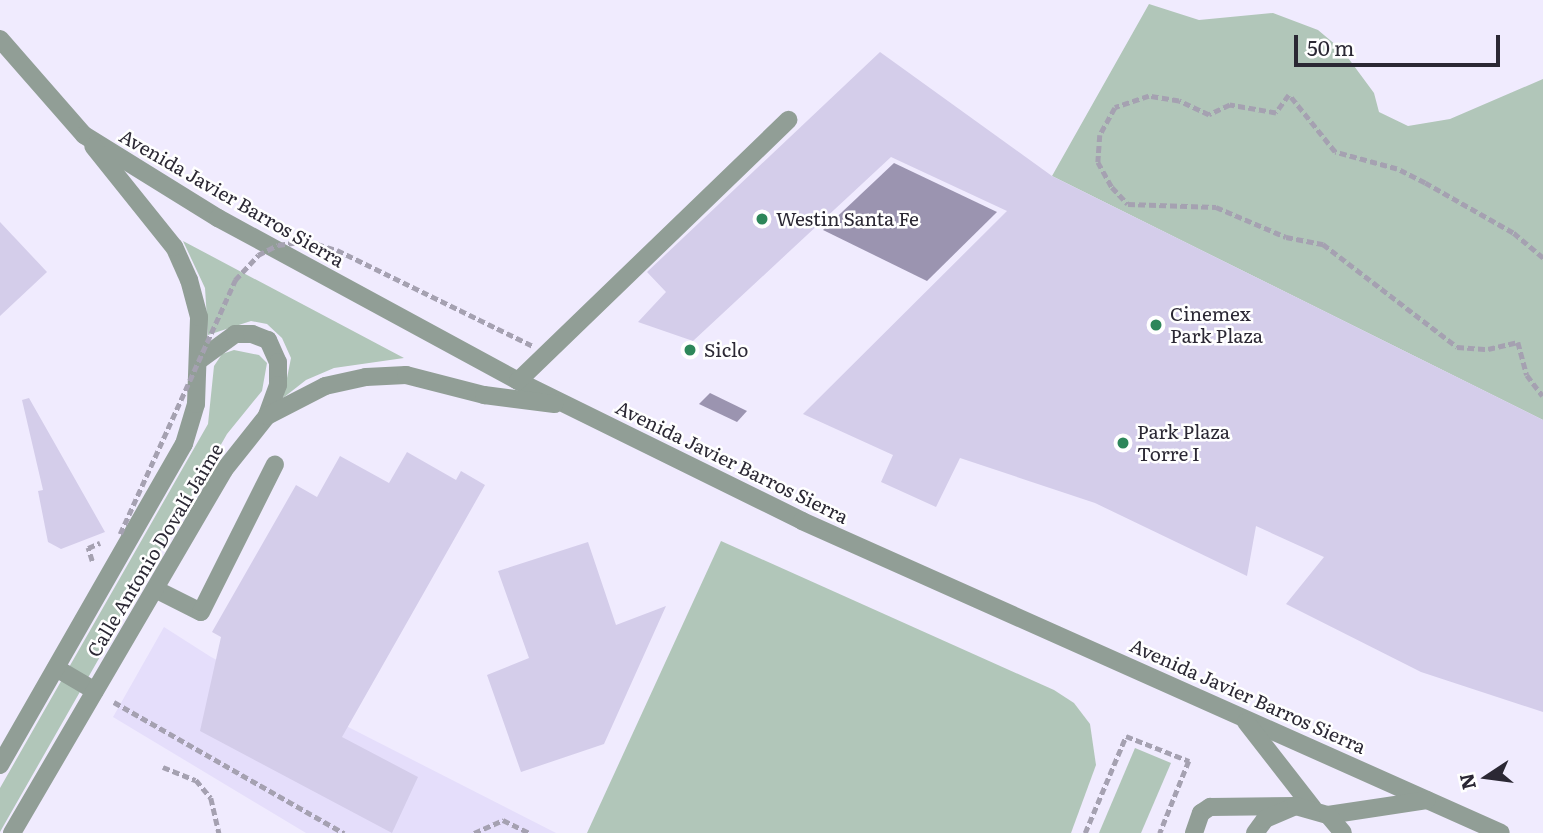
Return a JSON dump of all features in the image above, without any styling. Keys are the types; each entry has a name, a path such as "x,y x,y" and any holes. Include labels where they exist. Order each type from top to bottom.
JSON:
{"street":[{"name":"Avenida Javier Barros Sierra","path":"0,39 84,135 218,218 518,381 802,521 1501,833"},
{"path":"518,381 788,120"},
{"name":"Calle Antonio Dovalí Jaime","path":"0,765 184,444 196,404 201,359 198,317 174,247 84,135"},
{"path":"201,359 235,334 268,340 278,362 278,385 267,416"},
{"name":"Calle Antonio Dovalí Jaime","path":"12,833 224,470 267,416 325,386 366,377 406,375 484,395 568,406"},
{"path":"155,589 201,612 275,464"},
{"path":"56,668 95,691"},
{"path":"1244,718 1312,809 1343,833"},
{"path":"1194,833 1201,813 1210,807 1312,809 1427,800"},
{"path":"1255,833 1265,818 1312,809"}],"path":[{"path":"1543,258 1513,233 1425,183 1397,169 1335,152 1289,95 1276,113 1230,105 1209,115 1179,101 1149,96 1115,108 1100,135 1098,162 1112,187 1128,204 1216,207 1286,237 1323,244 1457,347 1489,349 1518,342 1527,374 1543,396"},
{"path":"120,534 235,280 258,256 278,245 307,241 337,250 534,347"},
{"path":"95,691 344,833"},
{"path":"1084,833 1126,736 1189,761 1160,833"},
{"path":"163,767 196,780 211,798 219,833"},
{"path":"474,833 503,820 530,833"}],"shaded area":[{"path":"894,163 997,212 927,281 823,230"},
{"path":"710,393 747,411 737,422 699,404"},
{"path":"164,627 211,657 556,833 306,833 113,717"}],"green space":[{"path":"1149,4 1199,20 1273,13 1318,30 1343,51 1374,93 1379,112 1408,126 1450,119 1543,79 1543,420 1052,176"},
{"path":"183,241 404,358 334,368 306,380 283,398 291,358 282,338 267,324 251,321 208,335 205,288"},
{"path":"234,350 259,355 267,363 262,391 227,434 0,832 0,788 208,424 214,366 222,354"},
{"path":"721,541 1054,690 1074,703 1090,724 1096,765 1071,833 587,833"},
{"path":"1135,748 1171,763 1141,833 1099,833"}],"building":[{"path":"880,52 1052,176 1543,420 1543,712 1421,672 1286,604 1324,557 1256,526 1247,576 1095,503 960,458 936,507 881,482 893,455 803,414 1007,211 891,157 693,341 638,322 666,292 647,272"},
{"path":"0,222 47,272 0,316"},
{"path":"29,398 105,532 61,549 48,542 38,491 43,490 22,400"},
{"path":"407,452 456,480 461,471 485,485 342,737 418,777 392,833 200,731 221,637 212,632 296,485 317,497 340,456 389,483"},
{"path":"588,542 616,625 666,606 604,744 521,772 487,675 529,658 498,571"}],"place":[{"name":"Westin Santa Fe","path":"762,219"},
{"name":"Cinemex Park Plaza","path":"1156,325"},
{"name":"Siclo","path":"690,350"},
{"name":"Park Plaza Torre I","path":"1123,443"}]}
